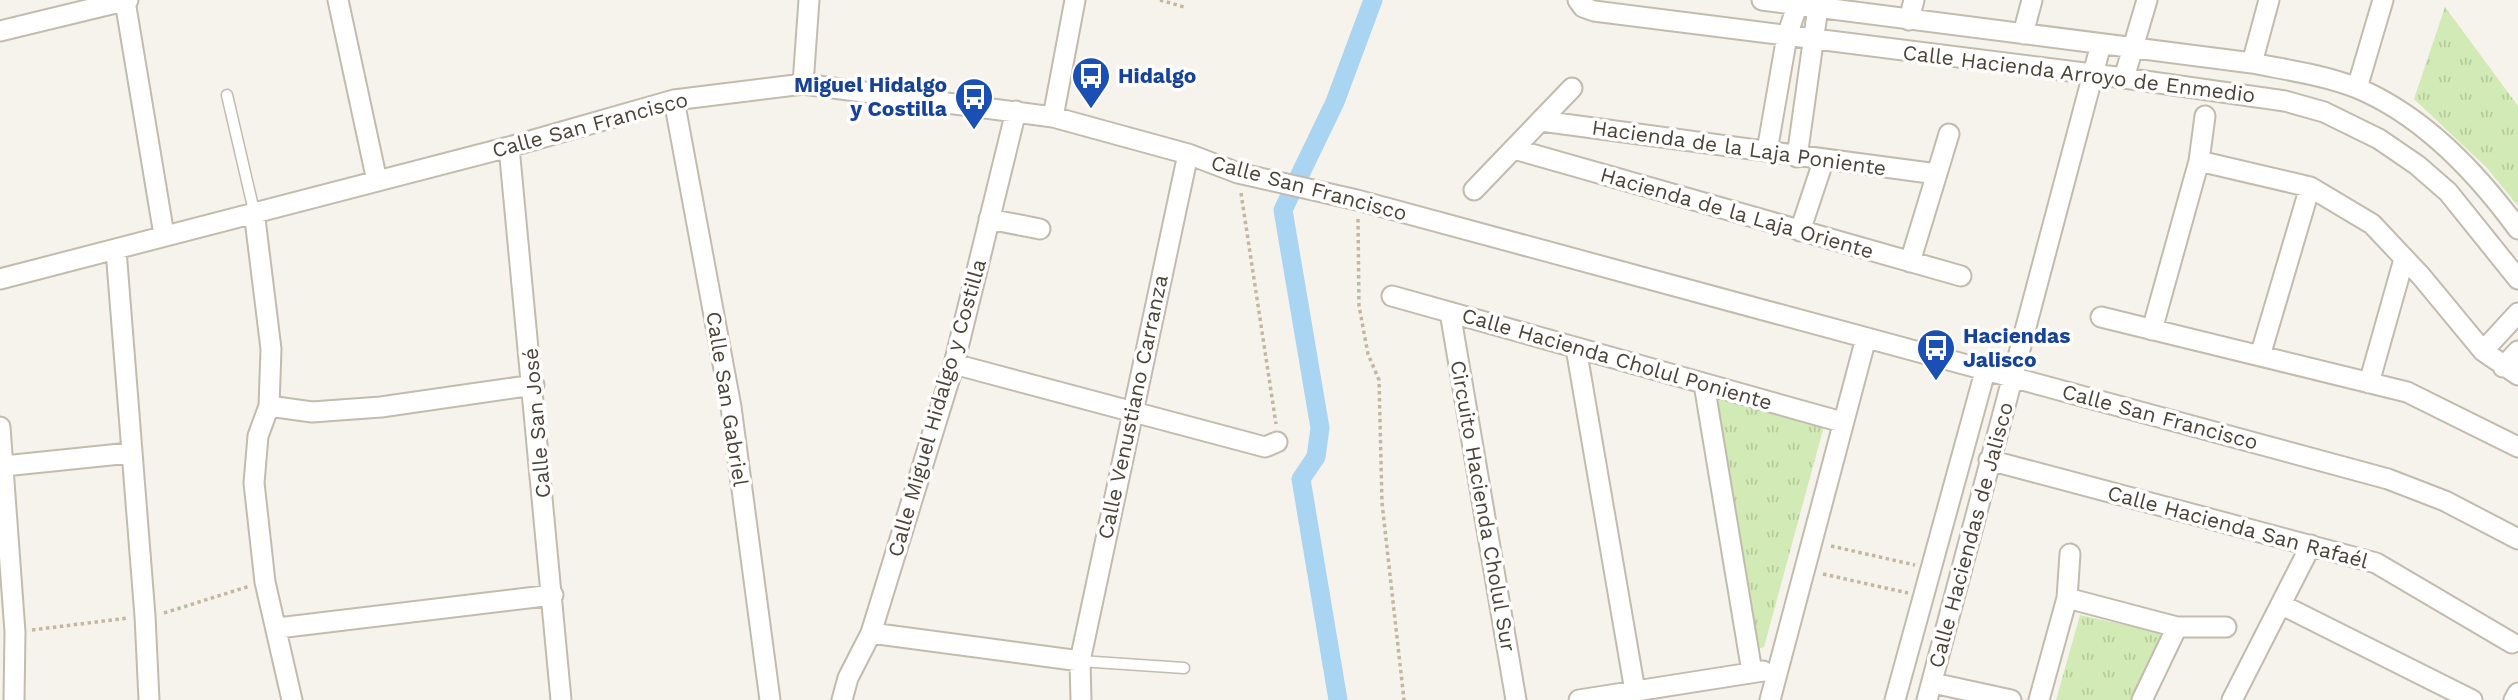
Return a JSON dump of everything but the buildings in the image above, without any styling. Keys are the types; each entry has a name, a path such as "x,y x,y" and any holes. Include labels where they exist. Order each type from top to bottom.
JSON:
{"street":[{"path":"338,0 377,181"},
{"path":"803,85 809,0"},
{"path":"1053,117 1075,0"},
{"name":"Calle Hacienda Arroyo de Enmedio","path":"1578,0 1583,7 1594,10 2285,101 2350,123 2417,165 2448,192 2518,279"},
{"name":"Calle Hacienda Arroyo de Enmedio","path":"1762,0 1798,2 1909,20 2252,64 2307,73 2357,88 2391,106 2454,155 2518,229"},
{"path":"1909,20 1914,0"},
{"path":"2023,34 2032,0"},
{"path":"2124,78 2147,0"},
{"path":"2252,64 2269,0"},
{"path":"2357,88 2383,0"},
{"path":"0,31 126,1 164,235"},
{"path":"1767,151 1787,37 1798,2"},
{"path":"1797,157 1818,7"},
{"name":"Calle Haciendas de Jalisco","path":"1930,691 2101,44"},
{"name":"Calle San Francisco","path":"0,279 509,147 674,100 803,85 1053,117 1188,154 1238,173 1357,200 1986,368 2388,479 2445,502 2518,539"},
{"path":"1474,190 1572,88"},
{"name":"Calle San Gabriel","path":"674,100 731,407 770,700"},
{"name":"Calle Miguel Hidalgo y Costilla","path":"842,700 848,678 871,633 954,364 1016,111"},
{"path":"2152,330 2199,161 2205,116"},
{"name":"Hacienda de la Laja Poniente","path":"1541,121 1937,174"},
{"path":"1910,262 1949,134"},
{"name":"Calle San José","path":"509,147 534,385 561,700"},
{"name":"Hacienda de la Laja Oriente","path":"1514,149 1961,276"},
{"name":"Calle Venustiano Carranza","path":"1081,700 1080,661 1131,410 1188,154"},
{"path":"1800,231 1824,159"},
{"path":"2199,161 2310,187 2372,224 2483,351 2511,371 2518,351"},
{"path":"2260,356 2310,187"},
{"path":"254,211 271,349 269,406 258,436 254,483 265,582 278,628 292,700"},
{"path":"989,219 1040,229"},
{"path":"116,250 145,616 149,700"},
{"path":"2369,383 2404,259"},
{"name":"Calle Hacienda Cholul Poniente","path":"1392,296 1842,422"},
{"name":"Circuito Hacienda Cholul Sur","path":"1450,313 1516,700"},
{"path":"2483,351 2518,313"},
{"path":"2101,317 2407,392 2518,447"},
{"path":"1770,700 1866,338"},
{"path":"1576,348 1635,691"},
{"path":"954,364 1265,447 1277,442"},
{"name":"Calle Haciendas de Jalisco","path":"1895,700 1986,368"},
{"path":"1704,384 1752,672"},
{"path":"269,406 312,412 381,407 534,385"},
{"path":"0,427 4,466 5,556 15,632 14,700"},
{"path":"4,466 130,453"},
{"name":"Calle Hacienda San Rafaél","path":"1989,460 2376,563 2512,643"},
{"path":"2233,700 2311,545"},
{"path":"2039,700 2067,598 2070,554"},
{"path":"278,628 553,595"},
{"path":"2067,598 2177,627 2226,627"},
{"path":"2282,605 2472,700"},
{"path":"2142,700 2177,627"},
{"path":"871,633 1080,661"},
{"path":"1579,700 1778,668"},
{"path":"1930,691 2011,700"},
{"path":"2514,700 2518,693"}],"lane":[{"path":"227,95 254,211"},
{"path":"1080,661 1184,668"}],"path":[{"path":"1160,0 1184,7"},
{"path":"1238,173 1277,442"},
{"path":"1357,200 1359,306 1368,354 1379,380 1382,503 1404,700"},
{"path":"1811,541 1931,569"},
{"path":"1804,569 1924,597"},
{"path":"15,632 178,610 265,582"}],"green space":[{"path":"2445,7 2518,106 2518,206 2487,168 2414,99"},
{"path":"1728,397 1824,426 1764,647 1755,650 1716,400"},
{"path":"2080,615 2166,634 2134,700 2056,700"}],"waterway":[{"path":"1338,700 1301,479 1316,457 1320,428 1283,210 1335,102 1373,0"}],"place":[{"name":"Hidalgo","path":"1091,110"},
{"name":"Miguel Hidalgo y Costilla","path":"974,131"},
{"name":"Haciendas Jalisco","path":"1936,382"}]}
